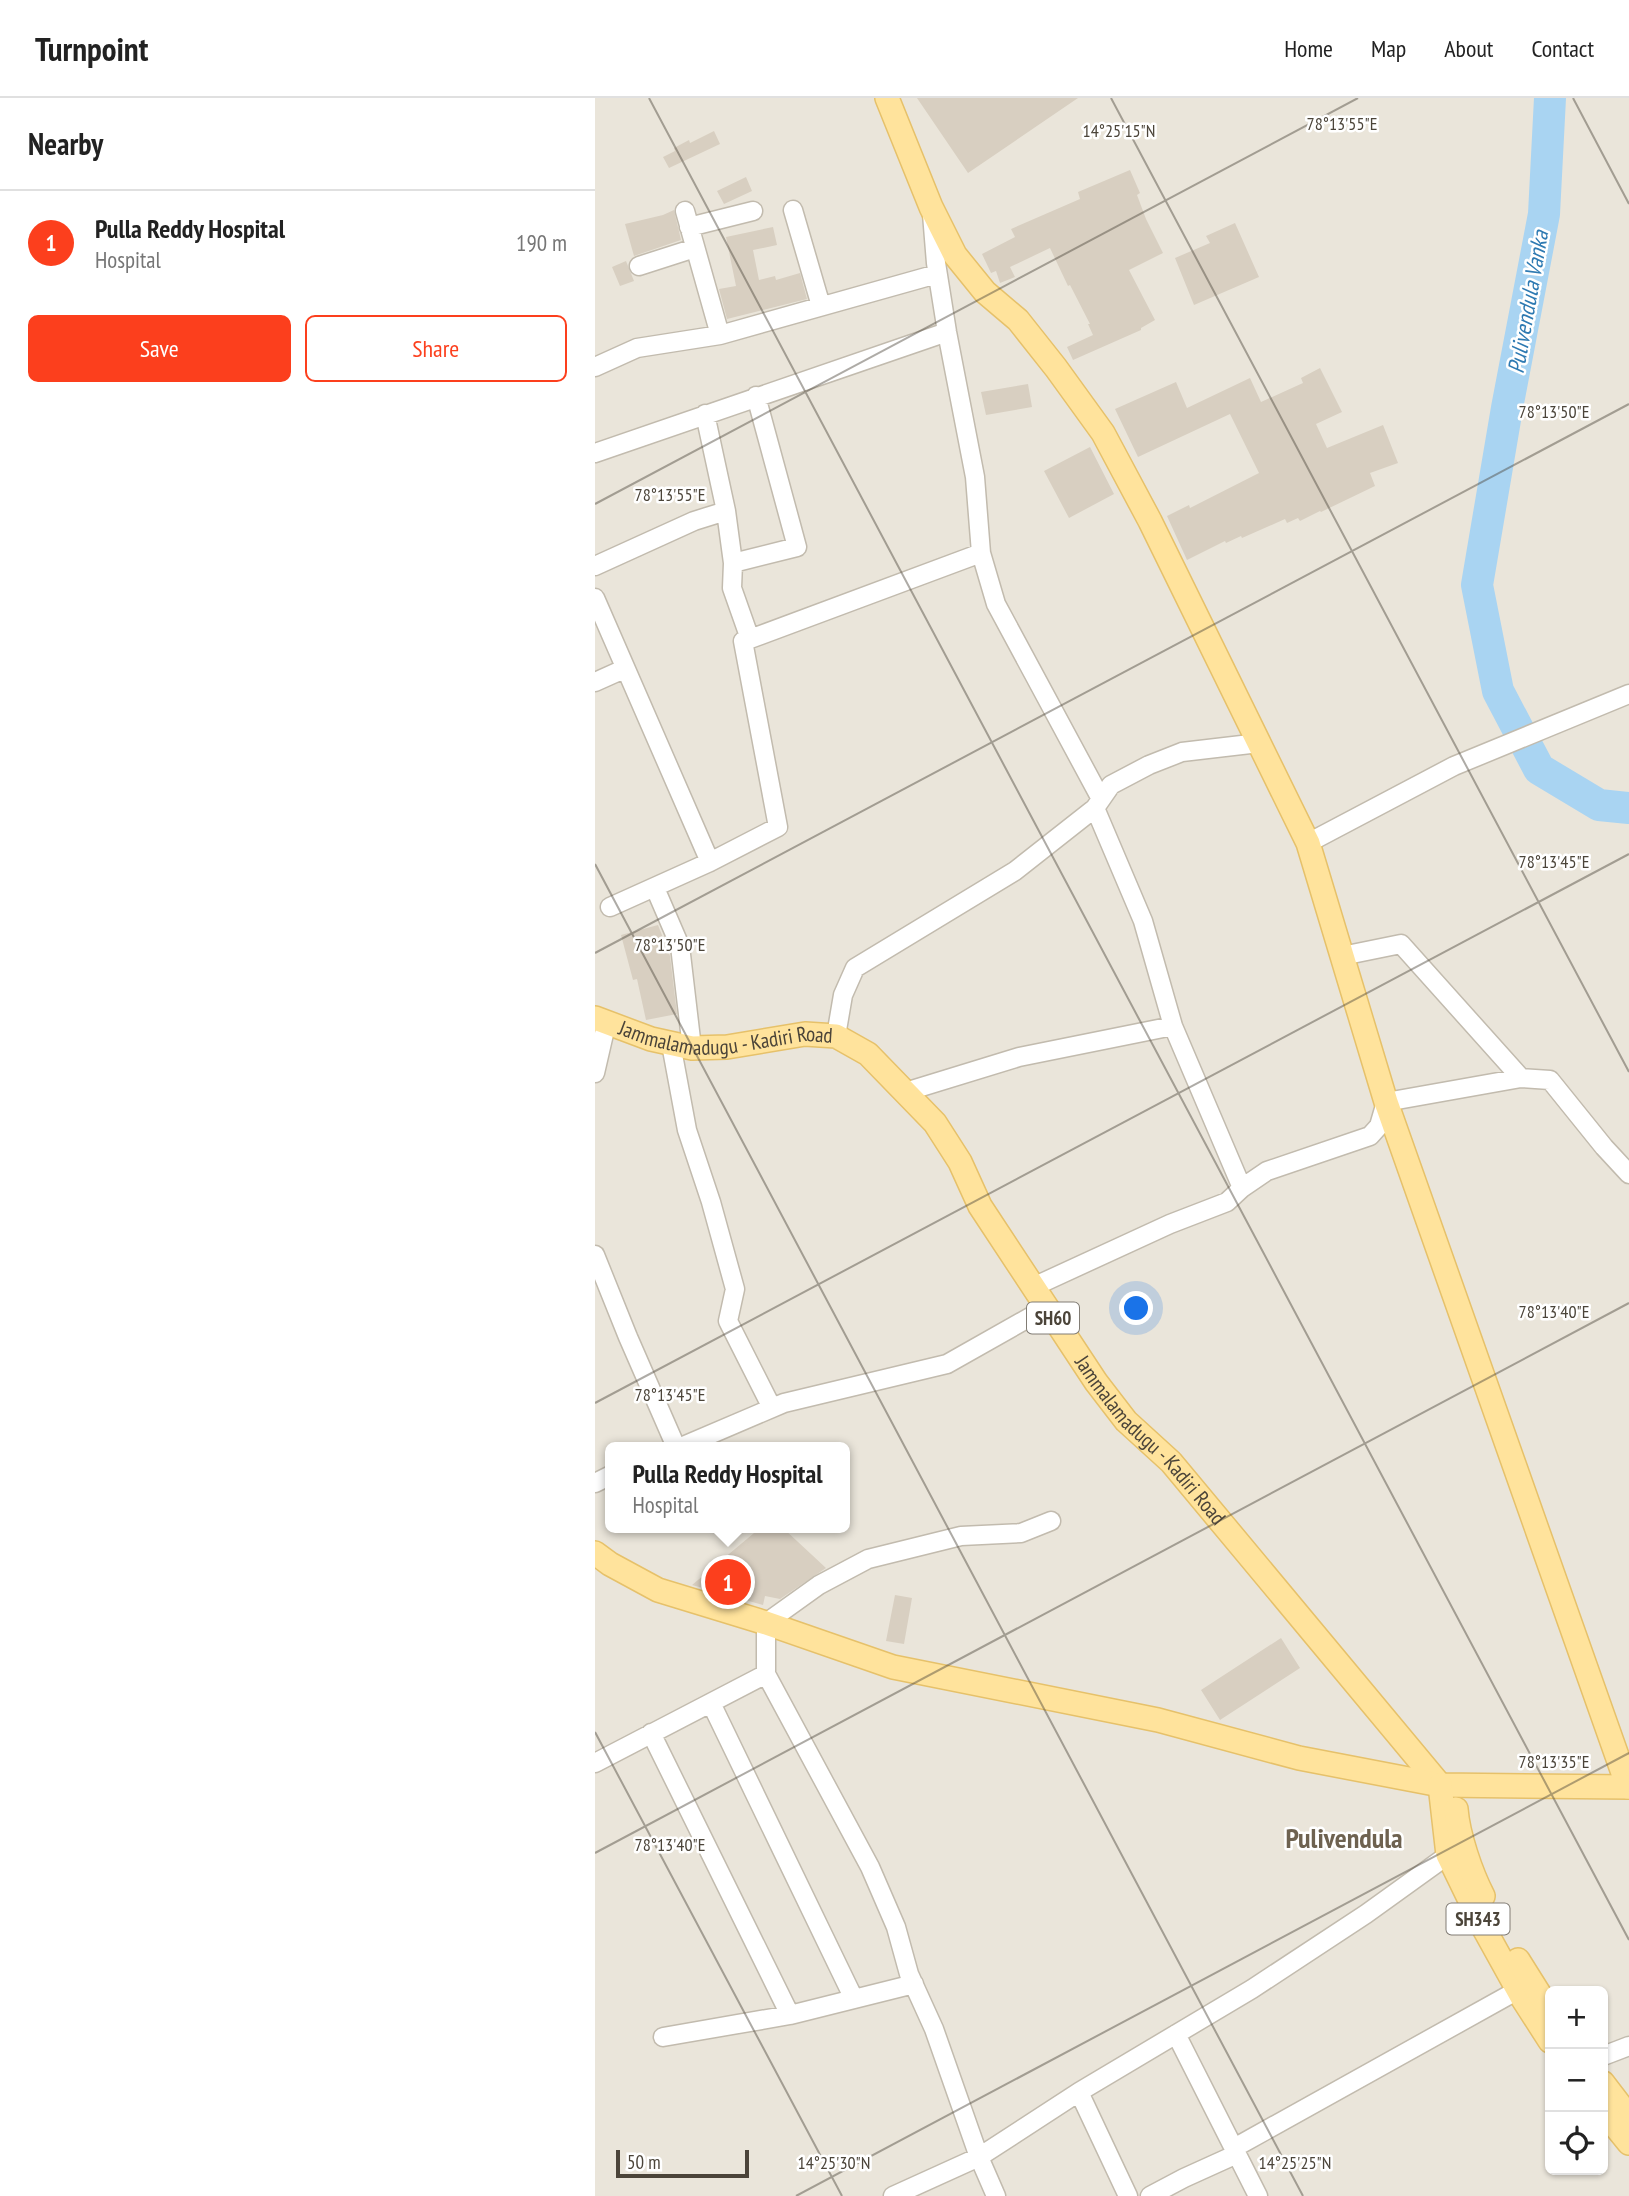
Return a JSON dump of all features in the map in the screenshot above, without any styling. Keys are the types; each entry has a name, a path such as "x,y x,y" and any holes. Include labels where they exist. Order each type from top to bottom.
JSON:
{"main road":[{"path":"595,1553 658,1590 765,1622 893,1667 1158,1720 1299,1758 1447,1785 1629,1787 1386,1102 1308,843 1150,521 1103,433 1018,320 985,292 955,255 931,207 887,98"},
{"name":"Jammalamadugu - Kadiri Road","path":"601,1020 651,1040 681,1046 727,1046 804,1034 836,1036 868,1054 935,1123 960,1163 979,1206 1095,1382 1126,1421 1171,1462 1447,1785"},
{"name":"SH343","path":"1447,1785 1448,1855 1482,1925 1545,2032"},
{"name":"SH343","path":"1447,1785 1479,1889 1506,1941 1545,2003"},
{"path":"1608,2090 1629,2117"},
{"path":"1604,2112 1629,2143"}],"street":[{"path":"931,207 937,274 975,477 981,553 996,604 1098,803 1143,921 1173,1027 1242,1188"},
{"path":"793,210 821,306"},
{"path":"720,335 687,219 753,211"},
{"path":"639,266 695,248"},
{"path":"595,367 637,348 720,335 937,274"},
{"path":"595,453 947,331"},
{"path":"733,563 797,547 756,397"},
{"path":"705,414 726,511 733,563 732,588 750,639"},
{"path":"595,566 694,521 726,511"},
{"path":"610,906 655,888 778,827 743,641 981,553"},
{"path":"595,598 710,862"},
{"path":"595,682 624,669"},
{"path":"1308,843 1454,766 1629,694"},
{"path":"836,1036 843,995 855,968 1015,871 1098,803 1111,785 1149,765 1182,752 1259,743"},
{"path":"655,888 680,946 681,1046 687,1130 711,1202 735,1289 728,1321 772,1408"},
{"path":"1342,956 1401,944 1521,1078"},
{"path":"595,1073 601,1020"},
{"path":"905,1092 1019,1057 1173,1027"},
{"path":"1033,1287 1170,1224 1227,1202 1267,1171 1370,1136 1380,1126 1386,1102 1521,1078 1551,1080 1629,1174"},
{"path":"595,1255 673,1442"},
{"path":"693,1442 784,1403 947,1364 1046,1308"},
{"path":"996,2196 979,2157 934,2029 914,1984 896,1927 870,1867 766,1674 765,1622 819,1585 868,1559 961,1536 1021,1533 1051,1521"},
{"path":"595,1763 766,1674"},
{"path":"711,1703 854,1999"},
{"path":"651,1733 790,2015"},
{"path":"893,2196 979,2157 1079,2092 1252,1989 1448,1855"},
{"path":"663,2037 790,2015 914,1984"},
{"path":"1150,2196 1236,2151 1518,1990"},
{"path":"1176,2034 1258,2196"},
{"path":"1608,2054 1629,2046"},
{"path":"1079,2092 1128,2196"}],"shaded area":[{"path":"595,98 1629,98 1629,2196 595,2196"}],"building":[{"path":"917,98 1078,98 968,173"},
{"path":"714,131 720,144 669,168 663,157 689,140 690,143"},
{"path":"1130,170 1140,193 1137,195 1146,219 1163,253 1129,270 1155,320 1141,330 1073,360 1067,347 1093,335 1090,324 1050,248 1010,267 1015,277 1000,283 996,271 991,273 982,254 1015,237 1011,229 1080,199 1078,192"},
{"path":"746,177 752,191 724,204 717,191"},
{"path":"674,210 681,240 634,256 625,224"},
{"path":"1235,223 1259,277 1194,305 1175,258 1210,243 1206,236"},
{"path":"773,227 777,245 753,250 759,280 775,276 776,280 800,273 807,299 727,319 719,289 736,286 726,237"},
{"path":"626,261 634,281 620,286 612,267"},
{"path":"1320,368 1342,412 1316,424 1327,448 1383,425 1398,463 1370,473 1375,486 1321,512 1300,521 1298,518 1287,523 1285,519 1242,538 1241,536 1226,543 1225,541 1187,560 1167,516 1189,505 1190,508 1259,473 1230,414 1138,457 1115,409 1176,382 1187,408 1250,378 1261,402 1303,383 1301,378"},
{"path":"1028,384 1032,407 986,415 981,392"},
{"path":"1090,447 1114,494 1069,518 1044,471"},
{"path":"658,925 670,956 677,1014 646,1020 637,979 633,980 621,935"},
{"path":"754,1533 788,1533 826,1568 780,1599 765,1596 763,1605 692,1585"},
{"path":"895,1595 912,1598 904,1644 886,1641"},
{"path":"1281,1638 1300,1668 1220,1720 1201,1690"}],"waterway":[{"name":"Pulivendula Vanka","path":"1550,98 1544,214 1477,585 1498,691 1539,769 1599,805 1629,808"}],"place":[{"name":"Pulla Reddy Hospital","path":"728,1582"}],"district":[{"name":"Pulivendula","path":"1344,1838"}]}
